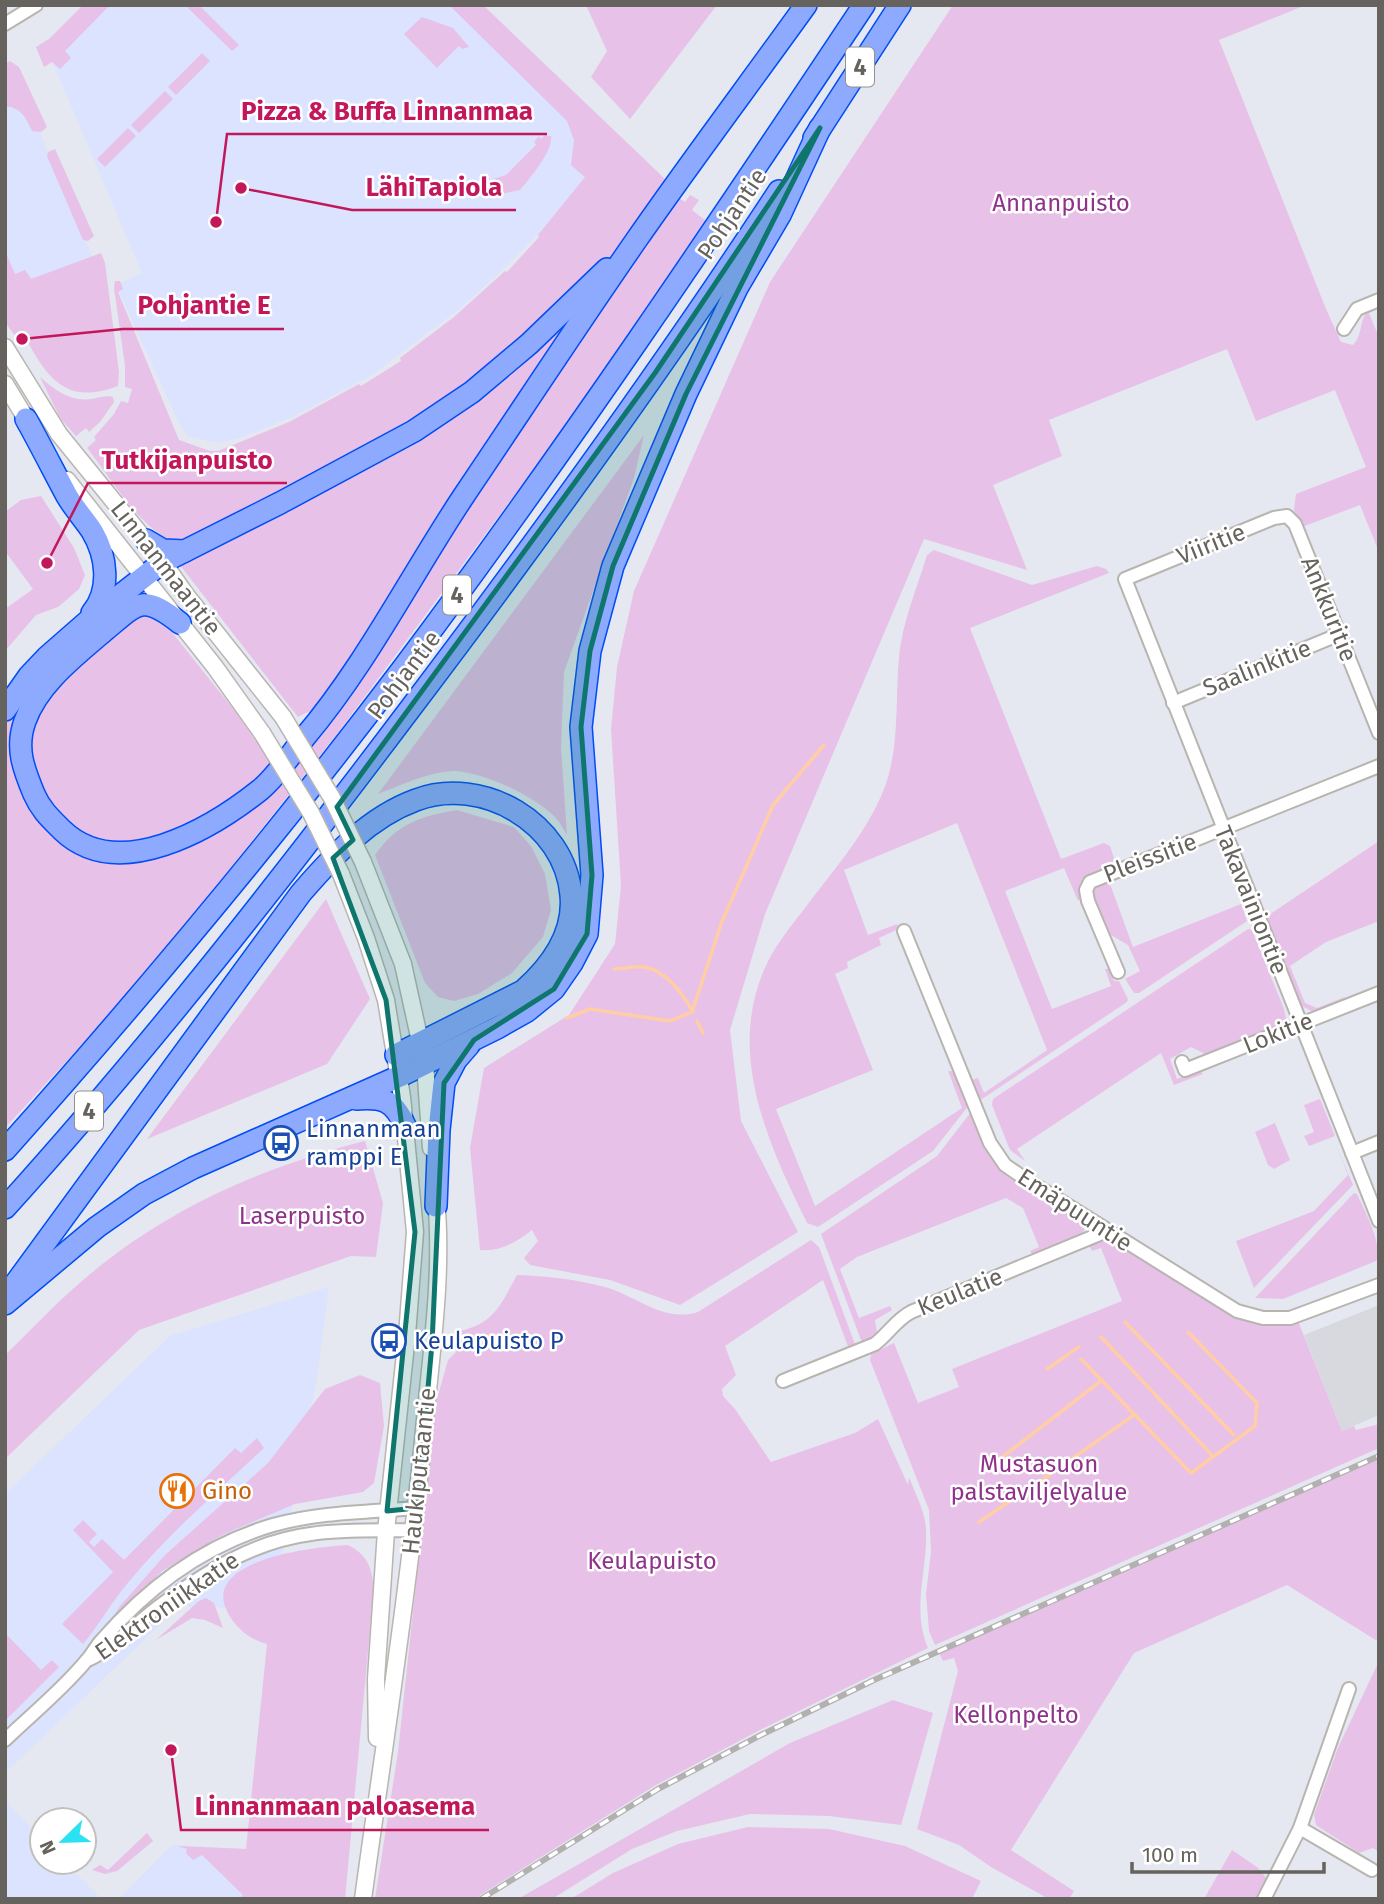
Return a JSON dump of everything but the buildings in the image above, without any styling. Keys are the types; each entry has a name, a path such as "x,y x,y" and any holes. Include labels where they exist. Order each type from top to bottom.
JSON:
{"highway":[{"path":"734,105 766,38 789,5"},
{"path":"180,623 160,606 149,603 133,608 50,681 38,695 25,720 20,755 22,765 41,810 71,839 107,852 151,850 199,831 262,788 334,702 440,531 637,240 806,5"},
{"name":"Pohjantie","path":"5,1150 192,934 401,670 629,354 864,5"},
{"name":"Pohjantie","path":"5,1208 216,959 312,840 486,609 655,373 821,128 900,5"},
{"path":"5,1304 97,1227 144,1194 193,1168 343,1100 398,1065 423,1054 474,1040 527,1011 554,989 587,934 592,874 581,727 590,651 613,566 685,394 737,288 780,215 821,128"},
{"path":"5,710 29,676 77,630 163,562 414,431 472,392 529,344 637,240"},
{"path":"26,419 69,499 93,533 103,560 105,591 97,606 77,630"},
{"path":"146,541 163,550 185,551"},
{"path":"5,1298 324,867 374,822 390,811 419,798 457,794 494,800 512,807 527,819 544,834 556,851 567,873 572,896 569,922 558,952 540,976 523,991 423,1054"},
{"path":"436,1206 444,1083 456,1060 474,1040"},
{"path":"343,1100 383,1100 400,1113 405,1126"}],"main road":[{"name":"Linnanmaantie","path":"5,348 59,434 163,562 283,717 332,798 363,862"},
{"name":"Linnanmaantie","path":"5,384 61,473 215,667 262,733 311,813 341,874"},
{"name":"Haukiputaantie","path":"363,862 403,964 423,1054 438,1247 416,1508 363,1899"},
{"name":"Haukiputaantie","path":"341,874 386,1000 398,1065 415,1232 407,1335 387,1511 376,1679 377,1795"}],"street":[{"path":"8,21 36,5"},
{"path":"1344,329 1357,309 1379,300"},
{"name":"Viiritie","path":"1125,579 1274,518 1287,516 1295,524"},
{"name":"Ankkuritie","path":"1295,524 1379,733"},
{"name":"Takavainiontie","path":"1125,579 1379,1221"},
{"name":"Saalinkitie","path":"1174,703 1340,634"},
{"name":"Pleissitie","path":"1118,972 1088,901 1086,890 1090,882 1379,766"},
{"name":"Emäpuuntie","path":"904,931 995,1154 1013,1170 1237,1311 1263,1318 1290,1318 1379,1285"},
{"name":"Lokitie","path":"1182,1062 1185,1070 1379,993"},
{"path":"1352,1153 1379,1142"},
{"name":"Keulatie","path":"783,1381 875,1344 900,1318 911,1312 1107,1231"},
{"name":"Elektroniikkatie","path":"5,1740 86,1661 100,1641 154,1588 209,1550 275,1524 416,1508"},
{"name":"Elektroniikkatie","path":"86,1661 107,1650 188,1586 246,1551 278,1540 312,1534 413,1530"},
{"path":"1264,1899 1300,1828 1349,1689"},
{"path":"1300,1828 1372,1870"}],"highlighted area":[{"path":"820,128 686,394 613,566 590,651 581,727 592,875 587,934 554,989 474,1040 444,1083 432,1344 417,1508 387,1511 415,1232 386,1000 333,858 353,840 337,807 655,373"}],"shaded area":[{"path":"90,5 467,5 609,147 547,226 490,282 372,375 292,417 240,438 218,443 187,436 116,285 142,273 47,49"},
{"path":"19,84 92,256 19,285 5,254 5,98"},
{"path":"329,1287 316,1384 269,1623 257,1611 196,1605 191,1608 184,1602 5,1773 5,1494 170,1336"},
{"path":"1379,1305 1379,1415 1342,1431 1304,1335"},
{"path":"5,1801 28,1825 28,1876 79,1876 101,1899 5,1899"},
{"path":"172,1845 246,1849 245,1899 119,1899"}],"green space":[{"path":"83,5 110,5 65,51 71,58 60,69 52,62 44,67 36,47 49,39"},
{"path":"199,5 239,45 232,51 187,7"},
{"path":"449,5 483,5 662,176 665,180 662,185 667,188 607,261 525,343 409,427 183,544 169,539 155,530 129,504 87,448 96,440 94,437 114,414 121,401 128,403 132,389 125,387 115,281 120,281 123,289 118,292 179,440 210,451 218,451 289,422 359,384 361,386 401,361 400,358 507,272 539,237 585,177 571,165 574,140 567,121"},
{"path":"586,5 717,5 630,119 591,77 607,51"},
{"name":"Annanpuisto","path":"953,5 1306,5 1219,40 1341,342 1353,345 1368,311 1379,337 1379,552 1360,505 1302,527 1294,510 1296,494 1366,467 1335,390 1256,421 1227,349 1049,420 1062,456 993,485 1027,570 924,539 765,914 730,1030 741,1121 798,1232 680,1305 610,1280 530,1265 524,1258 538,1241 532,1230 508,1245 480,1250 470,1148 484,1068 569,1015 615,944 621,886 611,729 617,667 634,591 770,282"},
{"path":"422,17 453,28 469,47 462,49 459,46 437,68 404,34"},
{"path":"202,53 210,61 176,95 168,87"},
{"path":"10,61 19,67 47,127 41,132 32,131 22,114 5,106 5,64"},
{"path":"165,91 173,99 139,133 131,125"},
{"path":"128,128 136,136 105,167 97,159"},
{"path":"547,133 547,136 551,136 548,149 520,190 501,194 484,192 490,180 506,175 536,145 534,142 539,136 541,139"},
{"path":"55,149 94,236 88,241 83,240 47,156 48,152"},
{"path":"690,195 699,200 692,210 706,221 554,442 340,730 184,927 109,1015 5,1128 5,722 17,699 50,829 146,856 278,779 444,534 679,198 685,202"},
{"path":"5,251 15,274 25,270 31,279 101,253 105,263 119,372 118,386 83,392 70,389 48,374 22,332 15,336 5,322"},
{"path":"585,304 315,719 308,712 298,717 179,564 368,465"},
{"path":"40,377 70,397 91,399 110,396 114,402 89,432 86,428 76,436 60,418"},
{"path":"644,435 634,478 564,672 561,747 567,835 555,817 535,801 495,781 468,773 437,773 378,794"},
{"path":"41,496 74,548 85,575 79,589 58,607 36,615 5,651 5,609 33,589 5,551 5,512 21,500"},
{"path":"934,550 1032,585 1097,566 1109,573 970,628 1061,859 1104,843 1110,846 1115,861 1113,865 1085,880 1078,901 1064,868 1005,891 1052,1009 1111,986 1105,969 1109,969 1114,981 1119,981 1128,999 979,1101 972,1080 978,1078 984,1093 1047,1050 957,823 844,870 868,935 897,924 898,926 896,930 879,938 881,945 847,962 848,968 835,974 873,1070 776,1109 815,1206 962,1108 948,1071 955,1071 969,1105 933,1151 818,1227 807,1223 793,1194 767,1132 757,1100 751,1067 750,1035 754,1002 764,970 773,953 860,835 884,789 895,741 899,657 903,631 927,555"},
{"path":"137,613 152,616 171,631 238,715 273,767 245,791 195,825 149,841 104,844 63,823 35,783 30,736 36,717 57,682"},
{"path":"457,810 514,827 531,846 545,874 551,910 543,937 512,973 478,994 454,1001 438,997 425,983 375,855 383,844 410,823"},
{"path":"1379,841 1379,921 1326,942 1290,966 1305,1003 1317,1008 1345,997 1344,1002 1315,1013 1299,1002 1266,917"},
{"path":"1105,881 1110,884 1133,947 1241,904 1247,921 1139,993 1134,993 1125,979 1140,971 1128,945 1111,935 1104,927 1092,895 1095,886"},
{"path":"326,899 370,999 327,1064 147,1139"},
{"path":"1248,929 1252,930 1284,1009 1287,1023 1207,1055 1191,1047 1170,1059 1177,1079 1199,1070 1203,1074 1174,1085 1161,1053 1017,1149 1025,1161 1010,1150 992,1105 993,1099"},
{"path":"1320,1099 1335,1136 1309,1146 1304,1136 1314,1132 1304,1105"},
{"path":"971,1112 985,1145 1001,1168 1085,1223 1084,1231 1079,1237 1033,1255 1030,1251 1039,1247 1023,1208 1006,1198 857,1257 840,1269 859,1318 890,1306 892,1310 875,1320 877,1333 865,1343 861,1340 821,1234 937,1156"},
{"path":"1275,1123 1290,1160 1274,1169 1268,1165 1255,1132"},
{"name":"Laserpuisto","path":"365,1141 383,1203 376,1257 351,1256 139,1330 5,1459 5,1355 74,1288 140,1237 210,1196 286,1165"},
{"path":"1336,1145 1353,1185 1254,1288 1236,1241 1314,1211 1348,1175"},
{"path":"1354,1193 1357,1194 1375,1238 1378,1255 1376,1261 1283,1299 1255,1298"},
{"name":"Mustasuon palstaviljelyalue","path":"1101,1238 1110,1239 1233,1316 1265,1323 1298,1321 1342,1431 1354,1426 1356,1430 1379,1424 1379,1448 935,1645 929,1631 926,1594 931,1552 929,1510 870,1360 871,1354 894,1343 918,1403 959,1387 952,1369 1122,1301 1101,1248 1092,1251 1089,1245"},
{"name":"Keulapuisto","path":"811,1240 819,1247 856,1347 849,1349 823,1280 725,1346 736,1375 722,1389 723,1396 771,1462 855,1433 878,1419 908,1485 909,1477 924,1516 926,1544 920,1604 923,1633 928,1648 760,1730 656,1785 474,1899 375,1899 398,1752 435,1406 448,1360 456,1352 460,1331 481,1323 496,1311 517,1275 561,1278 605,1287 673,1314 698,1312"},
{"path":"360,1375 380,1383 384,1426 374,1483 363,1492 295,1504 224,1534 162,1571 115,1620 120,1606 165,1555 268,1463 325,1389"},
{"path":"257,1438 264,1448 159,1548 121,1591 83,1644 62,1624 113,1572 73,1530 83,1520 97,1534 89,1542 94,1547 102,1539 124,1560 235,1448 241,1453"},
{"name":"Kellonpelto","path":"1379,1459 1379,1642 1287,1585 1134,1653 1011,1850 1074,1891 1069,1899 1049,1899 991,1867 959,1845 917,1829 958,1671 954,1658 943,1661 939,1653"},
{"path":"348,1545 367,1562 374,1587 345,1899 239,1899 243,1895 202,1855 193,1860 186,1853 187,1849 178,1846 246,1849 267,1644 245,1634 236,1625 229,1615 223,1596 229,1581 243,1569 264,1560 287,1553"},
{"path":"206,1598 214,1603 223,1628 192,1618 156,1640 199,1601"},
{"path":"5,1633 41,1670 52,1660 59,1667 6,1720"},
{"path":"1379,1661 1379,1852 1373,1848 1359,1853 1316,1825 1314,1815 1337,1750"},
{"path":"893,1700 933,1713 901,1825 829,1816 750,1814 677,1831 632,1849 552,1899 518,1899 790,1743"},
{"path":"748,1827 829,1829 905,1846 981,1881 972,1899 571,1899 613,1873 678,1844"},
{"path":"147,1833 153,1841 117,1871 105,1874 98,1872 98,1866 108,1870"},
{"path":"1232,1850 1257,1867 1268,1880 1259,1899 1204,1899"}],"waterway":[{"path":"567,1018 590,1009 670,1021 692,1012 721,924 773,805 824,745"},
{"path":"614,969 643,967 659,972 679,990 693,1012"},
{"path":"697,1021 703,1033"},
{"path":"1125,1322 1234,1435"},
{"path":"1081,1359 1191,1473 1255,1426 1257,1403 1188,1332"},
{"path":"1101,1337 1211,1454"},
{"path":"1047,1369 1079,1347"},
{"path":"996,1462 1102,1380"},
{"path":"1025,1492 1134,1415"},
{"path":"979,1522 1016,1497"}],"railway":[{"path":"481,1899 658,1789 763,1734 874,1680 1379,1456"}],"place":[{"name":"LähiTapiola","path":"241,188"},
{"name":"Pizza & Buffa Linnanmaa","path":"216,222"},
{"name":"Pohjantie E","path":"22,339"},
{"name":"Tutkijanpuisto","path":"47,563"},
{"name":"Linnanmaan ramppi E","path":"281,1143"},
{"name":"Keulapuisto P","path":"389,1341"},
{"name":"Gino","path":"177,1491"},
{"name":"Linnanmaan paloasema","path":"171,1750"}]}
